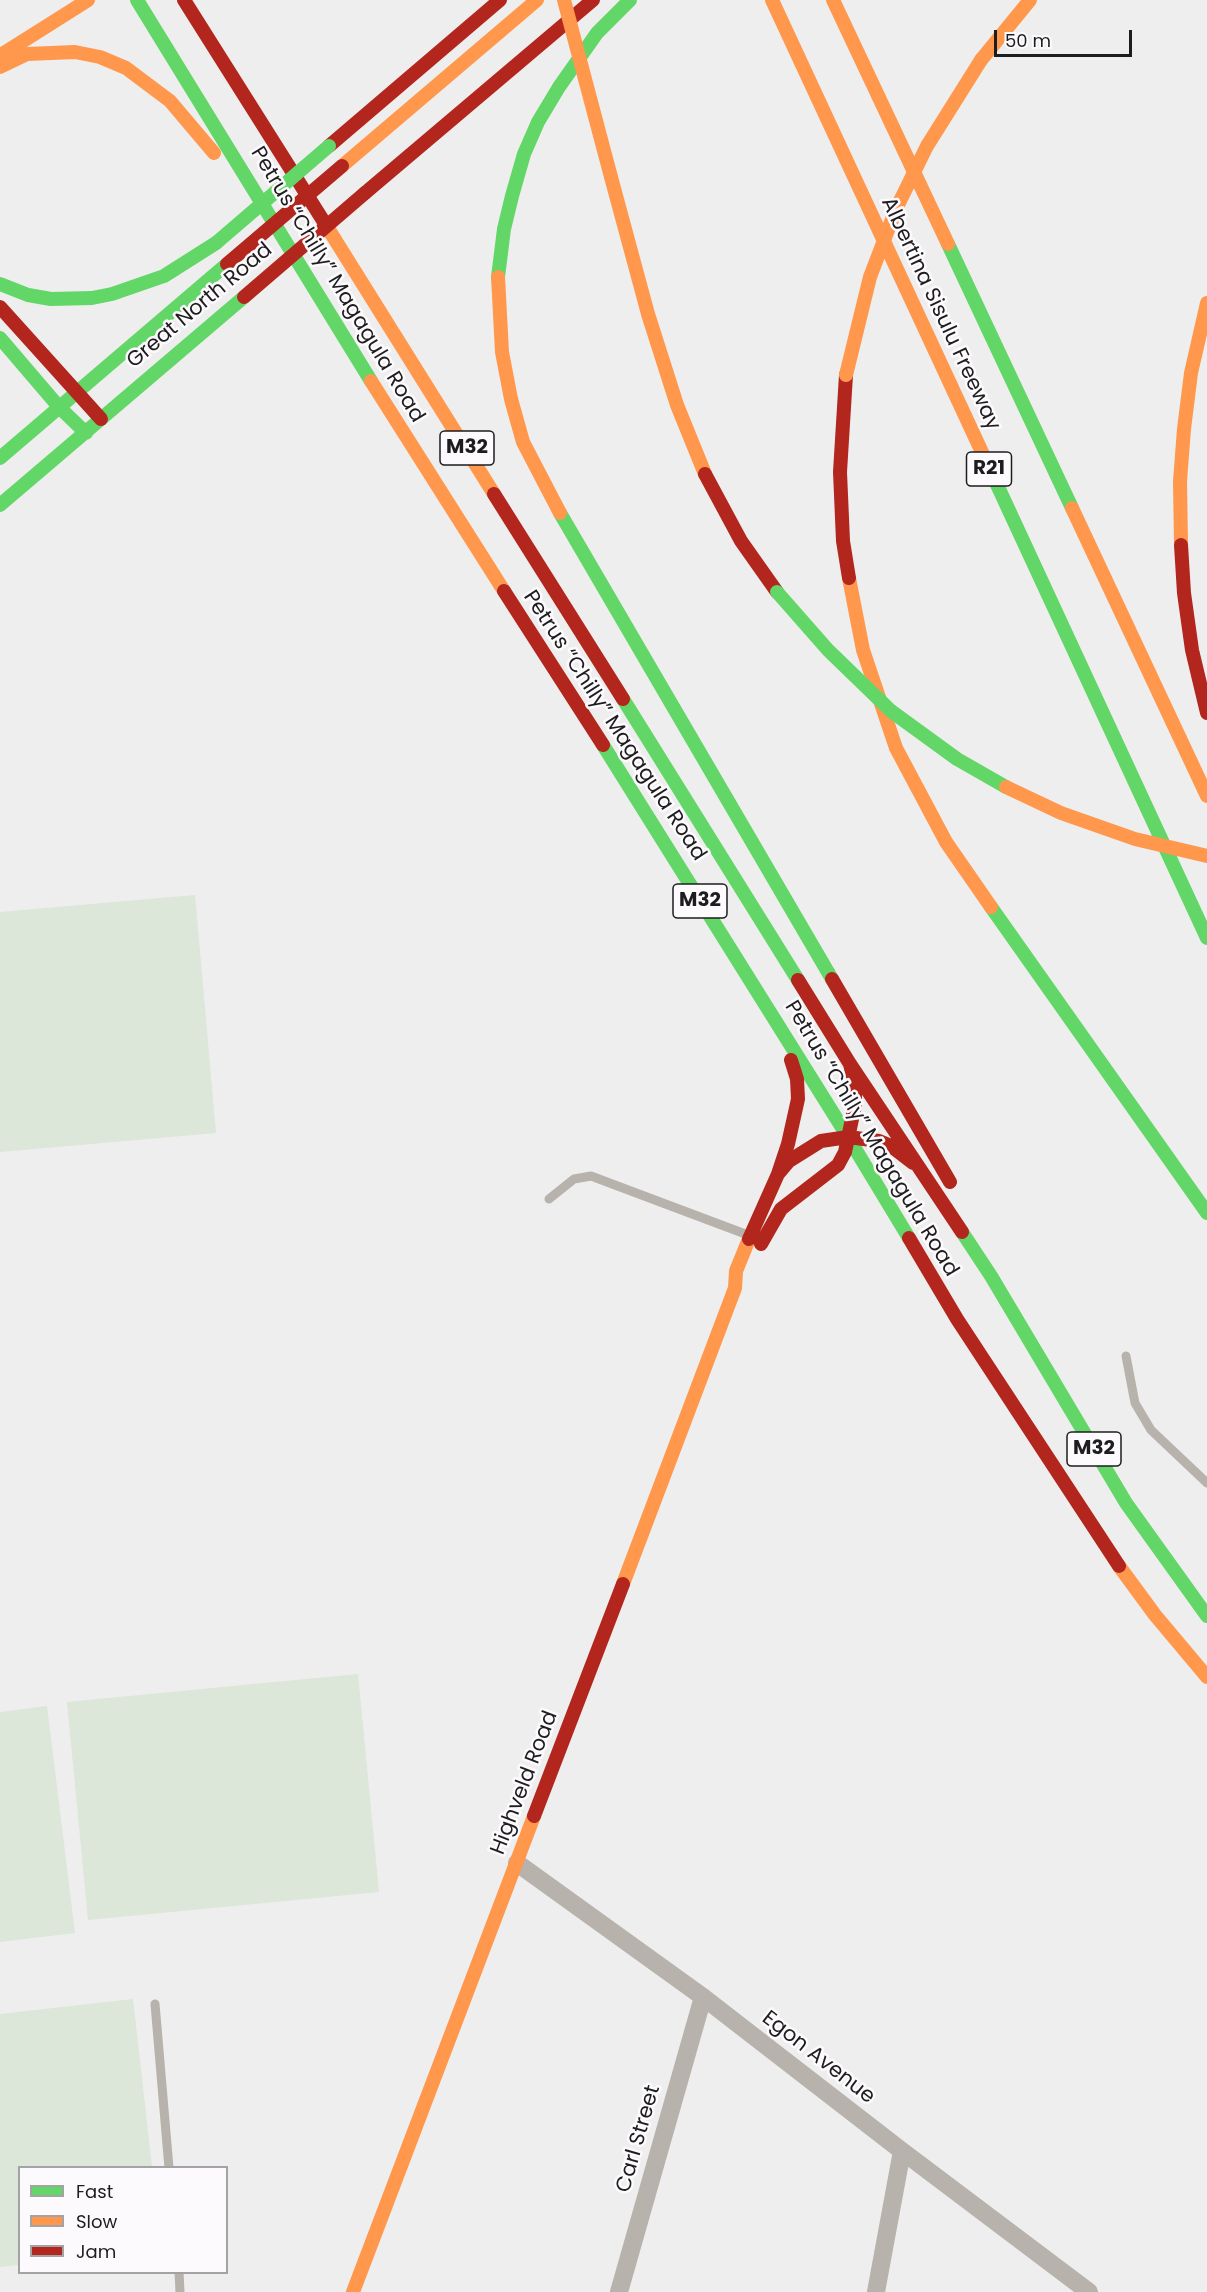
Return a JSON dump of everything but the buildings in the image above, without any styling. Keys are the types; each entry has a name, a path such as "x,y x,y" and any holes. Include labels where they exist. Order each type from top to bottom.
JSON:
{"main road":[{"path":"0,55 88,0"},
{"name":"Petrus “Chilly” Magagula Road","path":"137,0 460,526 619,770 848,1137 957,1319 1114,1560 1155,1615 1207,1677"},
{"name":"Petrus “Chilly” Magagula Road","path":"184,0 742,888 850,1065 991,1276 1126,1503 1207,1616"},
{"path":"0,284 28,295 51,299 92,298 112,294 164,276 216,243 500,0"},
{"name":"Great North Road","path":"0,458 537,0"},
{"path":"564,0 648,314 677,405 703,469 741,542 777,592 828,650 891,711 957,759 1006,787 1061,813 1135,839 1207,856"},
{"name":"Great North Road","path":"0,505 592,0"},
{"path":"630,0 597,33 559,87 538,122 524,154 504,229 498,273 501,352 510,399 523,442 543,483 957,1194"},
{"name":"Albertina Sisulu Freeway","path":"772,0 1207,938"},
{"name":"Albertina Sisulu Freeway","path":"833,0 1207,796"},
{"path":"1030,0 981,60 927,146 896,209 870,277 846,375 840,472 843,541 850,594 863,650 896,748 946,842 1207,1213"},
{"path":"0,68 27,54 75,52 100,57 126,68 141,78 170,101 192,124 307,277"},
{"path":"1207,303 1191,373 1180,481 1184,593 1191,650 1207,713"},
{"path":"0,307 100,419"},
{"path":"0,338 59,407 86,433"},
{"path":"778,1174 788,1144 798,1099 797,1079 785,1036"},
{"name":"Highveld Road","path":"735,1288 748,1273 781,1209 838,1165 845,1152 855,1105 855,1086 850,1065"},
{"name":"Highveld Road","path":"353,2292 735,1288 736,1270 778,1174 789,1161 809,1147 821,1141 848,1137 866,1138 891,1146 922,1172"},
{"path":"973,1223 991,1276"}],"street":[{"name":"Egon Avenue","path":"517,1863 703,1997 1089,2292"},
{"name":"Carl Street","path":"619,2292 703,1997"},
{"path":"876,2292 902,2151"}],"lane":[{"path":"549,1199 574,1179 591,1176 750,1236"},
{"path":"1126,1356 1135,1403 1151,1430 1207,1483"},
{"path":"155,2004 169,2166"},
{"path":"179,2274 180,2292"}],"shaded area":[{"path":"195,895 216,1133 0,1152 0,912"},
{"path":"358,1674 379,1892 88,1920 67,1702"},
{"path":"47,1706 75,1933 0,1942 0,1712"},
{"path":"133,1999 152,2166 18,2166 18,2265 0,2267 0,2014"}],"traffic: fast":[{"path":"137,0 371,381"},
{"path":"498,277 504,229 512,196 524,154 538,122 559,87 597,33 630,0"},
{"path":"216,243 329,146"},
{"path":"0,284 28,295 51,299 92,298 112,294 164,276 216,243"},
{"path":"948,244 1072,508"},
{"path":"0,458 227,264"},
{"path":"0,505 244,297"},
{"path":"0,338 59,407 86,433"},
{"path":"987,463 1207,938"},
{"path":"560,513 832,979"},
{"path":"777,592 828,650 891,711 957,759 1006,787"},
{"path":"623,699 798,980"},
{"path":"603,745 909,1238"},
{"path":"991,907 1207,1213"},
{"path":"962,1232 991,1276 1126,1503 1207,1616"}],"traffic: slow":[{"path":"1,55 88,0"},
{"path":"342,166 537,0"},
{"path":"564,0 611,177"},
{"path":"772,0 987,463"},
{"path":"833,0 948,244"},
{"path":"981,60 1030,0"},
{"path":"0,67 27,54 75,52 100,57 126,68 170,101 214,153"},
{"path":"846,375 870,277 896,209 927,146 981,60"},
{"path":"611,177 648,314 677,405 705,474"},
{"path":"324,222 494,494"},
{"path":"498,277 502,352 511,399 523,442 560,513"},
{"path":"1181,545 1180,481 1184,429 1191,373 1207,303"},
{"path":"371,381 504,591"},
{"path":"1072,508 1207,796"},
{"path":"849,578 863,650 896,748 946,842 991,907"},
{"path":"1006,787 1061,813 1135,839 1207,856"},
{"path":"623,1584 735,1288 736,1271 749,1239"},
{"path":"1119,1566 1155,1615 1207,1677"},
{"path":"353,2292 534,1816"}],"traffic: jam":[{"path":"184,0 324,222"},
{"path":"329,146 500,0"},
{"path":"365,193 593,0"},
{"path":"227,264 342,166"},
{"path":"244,297 365,193"},
{"path":"0,307 101,419"},
{"path":"846,375 840,472 843,541 849,578"},
{"path":"705,474 741,541 777,592"},
{"path":"494,494 623,699"},
{"path":"1181,545 1184,593 1192,650 1207,713"},
{"path":"504,591 603,745"},
{"path":"832,979 950,1182"},
{"path":"798,980 850,1064 962,1232"},
{"path":"778,1174 788,1144 798,1099 797,1079 791,1060"},
{"path":"761,1244 781,1209 838,1165 845,1152 855,1105 855,1086 850,1064"},
{"path":"749,1239 778,1174 789,1161 821,1141 848,1137 879,1141 891,1146 913,1163"},
{"path":"909,1238 957,1319 1119,1566"},
{"path":"534,1816 623,1584"}]}
